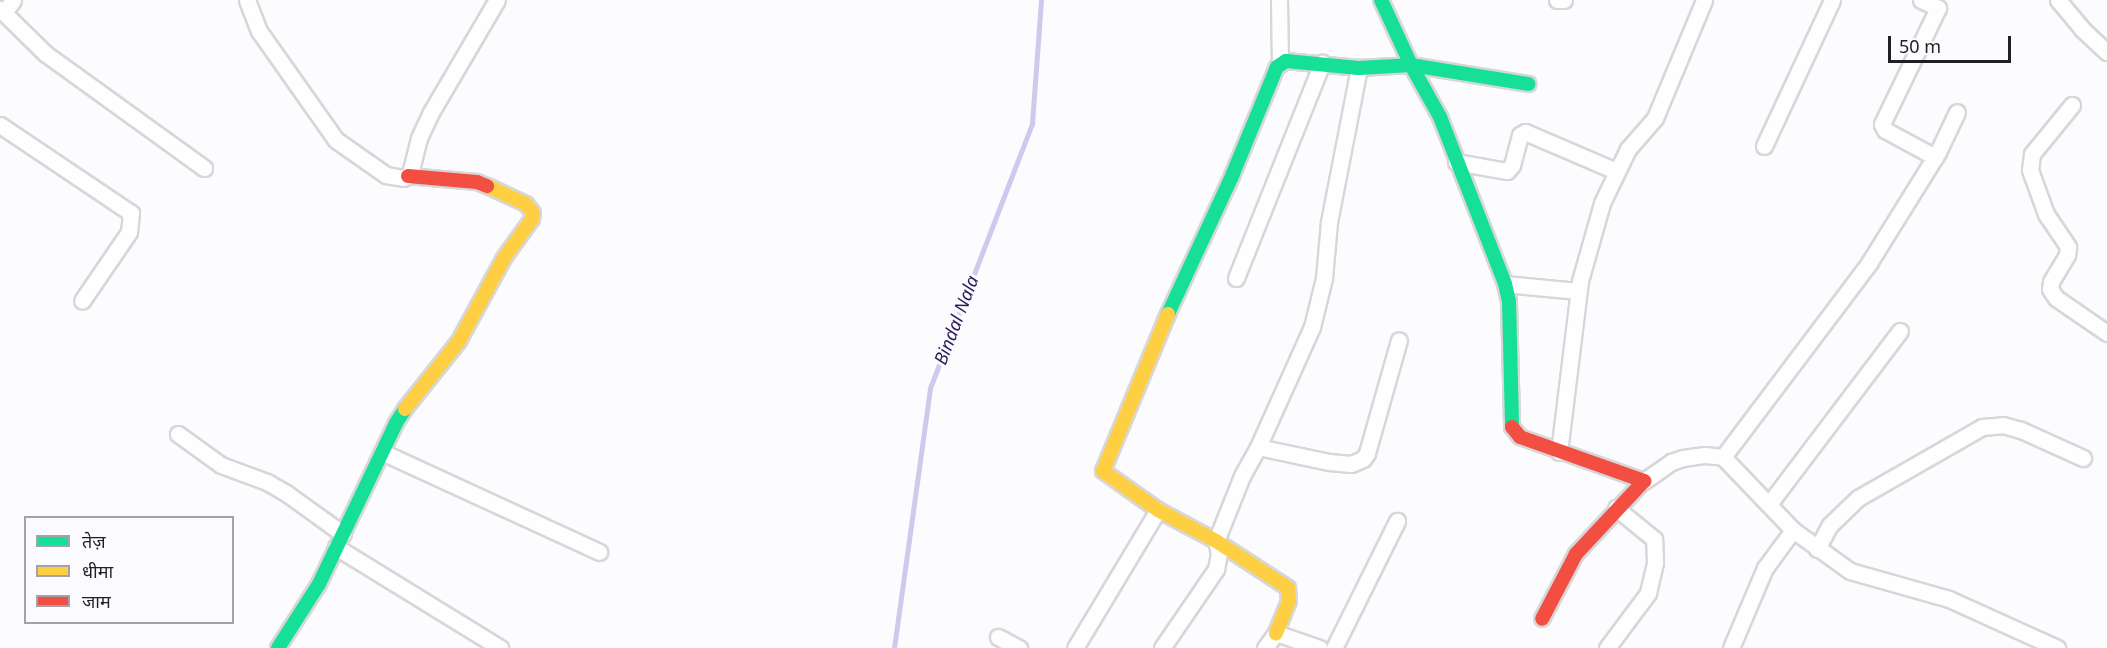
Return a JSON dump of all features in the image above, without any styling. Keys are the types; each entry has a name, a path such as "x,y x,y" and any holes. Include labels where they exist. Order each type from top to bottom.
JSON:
{"street":[{"path":"13,0 2,11 46,54 204,168"},
{"path":"247,0 259,31 336,140 386,175 397,178 408,176 477,182 526,204 533,213 529,225 504,258 459,341 404,410 319,584 278,648"},
{"path":"408,176 424,124 497,0"},
{"path":"1265,648 1275,633 1289,601 1288,588 1216,541 1158,510 1110,478 1103,471 1103,465 1180,284 1232,176 1280,63 1279,0"},
{"path":"1381,0 1411,65 1440,117 1505,284 1509,300 1512,428 1520,437 1644,481"},
{"path":"1557,0 1564,0"},
{"path":"1559,452 1578,291 1602,203 1628,149 1655,118 1704,0"},
{"path":"1764,146 1832,0"},
{"path":"1921,0 1938,8 1882,124 1885,130 1935,157"},
{"path":"2058,0 2082,29 2107,52"},
{"path":"1280,63 1286,60 1359,68 1411,65 1528,84"},
{"path":"1236,278 1322,63"},
{"path":"1162,648 1216,569 1219,553 1216,541 1242,476 1258,447 1316,311 1324,278 1329,222 1359,68"},
{"path":"2072,105 2032,154 2030,170 2046,214 2068,247 2067,255 2050,285 2052,293 2107,333"},
{"path":"1723,457 1869,262 1935,157 1957,112"},
{"path":"0,125 131,213 129,232 82,301"},
{"path":"1456,162 1507,171 1512,165 1520,135 1525,132 1616,171"},
{"path":"1505,284 1578,291"},
{"path":"1769,504 1900,331"},
{"path":"1258,447 1335,463 1351,464 1363,459 1399,340"},
{"path":"1817,549 1830,525 1858,498 1982,427 2003,425 2021,430 2083,458"},
{"path":"178,434 221,465 267,482 286,493 339,541 500,648"},
{"path":"382,452 599,552"},
{"path":"1542,620 1576,554 1617,508 1644,481 1671,462 1705,455 1723,457 1793,530 1850,572 1864,578 1949,599 2057,648"},
{"path":"1607,648 1648,593 1655,562 1654,539 1617,508"},
{"path":"1075,648 1158,510"},
{"path":"1334,648 1397,521"},
{"path":"1731,648 1765,568 1793,530"},
{"path":"1275,633 1319,648"},
{"path":"998,637 1019,648"}],"waterway":[{"name":"Bindal Nala","path":"894,648 930,388 1032,123 1041,0"}],"traffic: fast":[{"path":"1381,0 1411,65 1440,117 1505,284 1509,301 1512,427"},
{"path":"1168,314 1232,176 1277,67 1286,61 1359,68 1411,65 1528,84"},
{"path":"278,648 319,584 396,423 405,409"}],"traffic: slow":[{"path":"405,409 459,341 504,258 532,219 533,213 526,204 487,186"},
{"path":"1168,314 1103,471 1158,510 1216,541 1288,588 1289,601 1276,633"}],"traffic: jam":[{"path":"408,176 477,182 487,186"},
{"path":"1512,427 1520,437 1644,481 1576,554 1542,619"}]}
